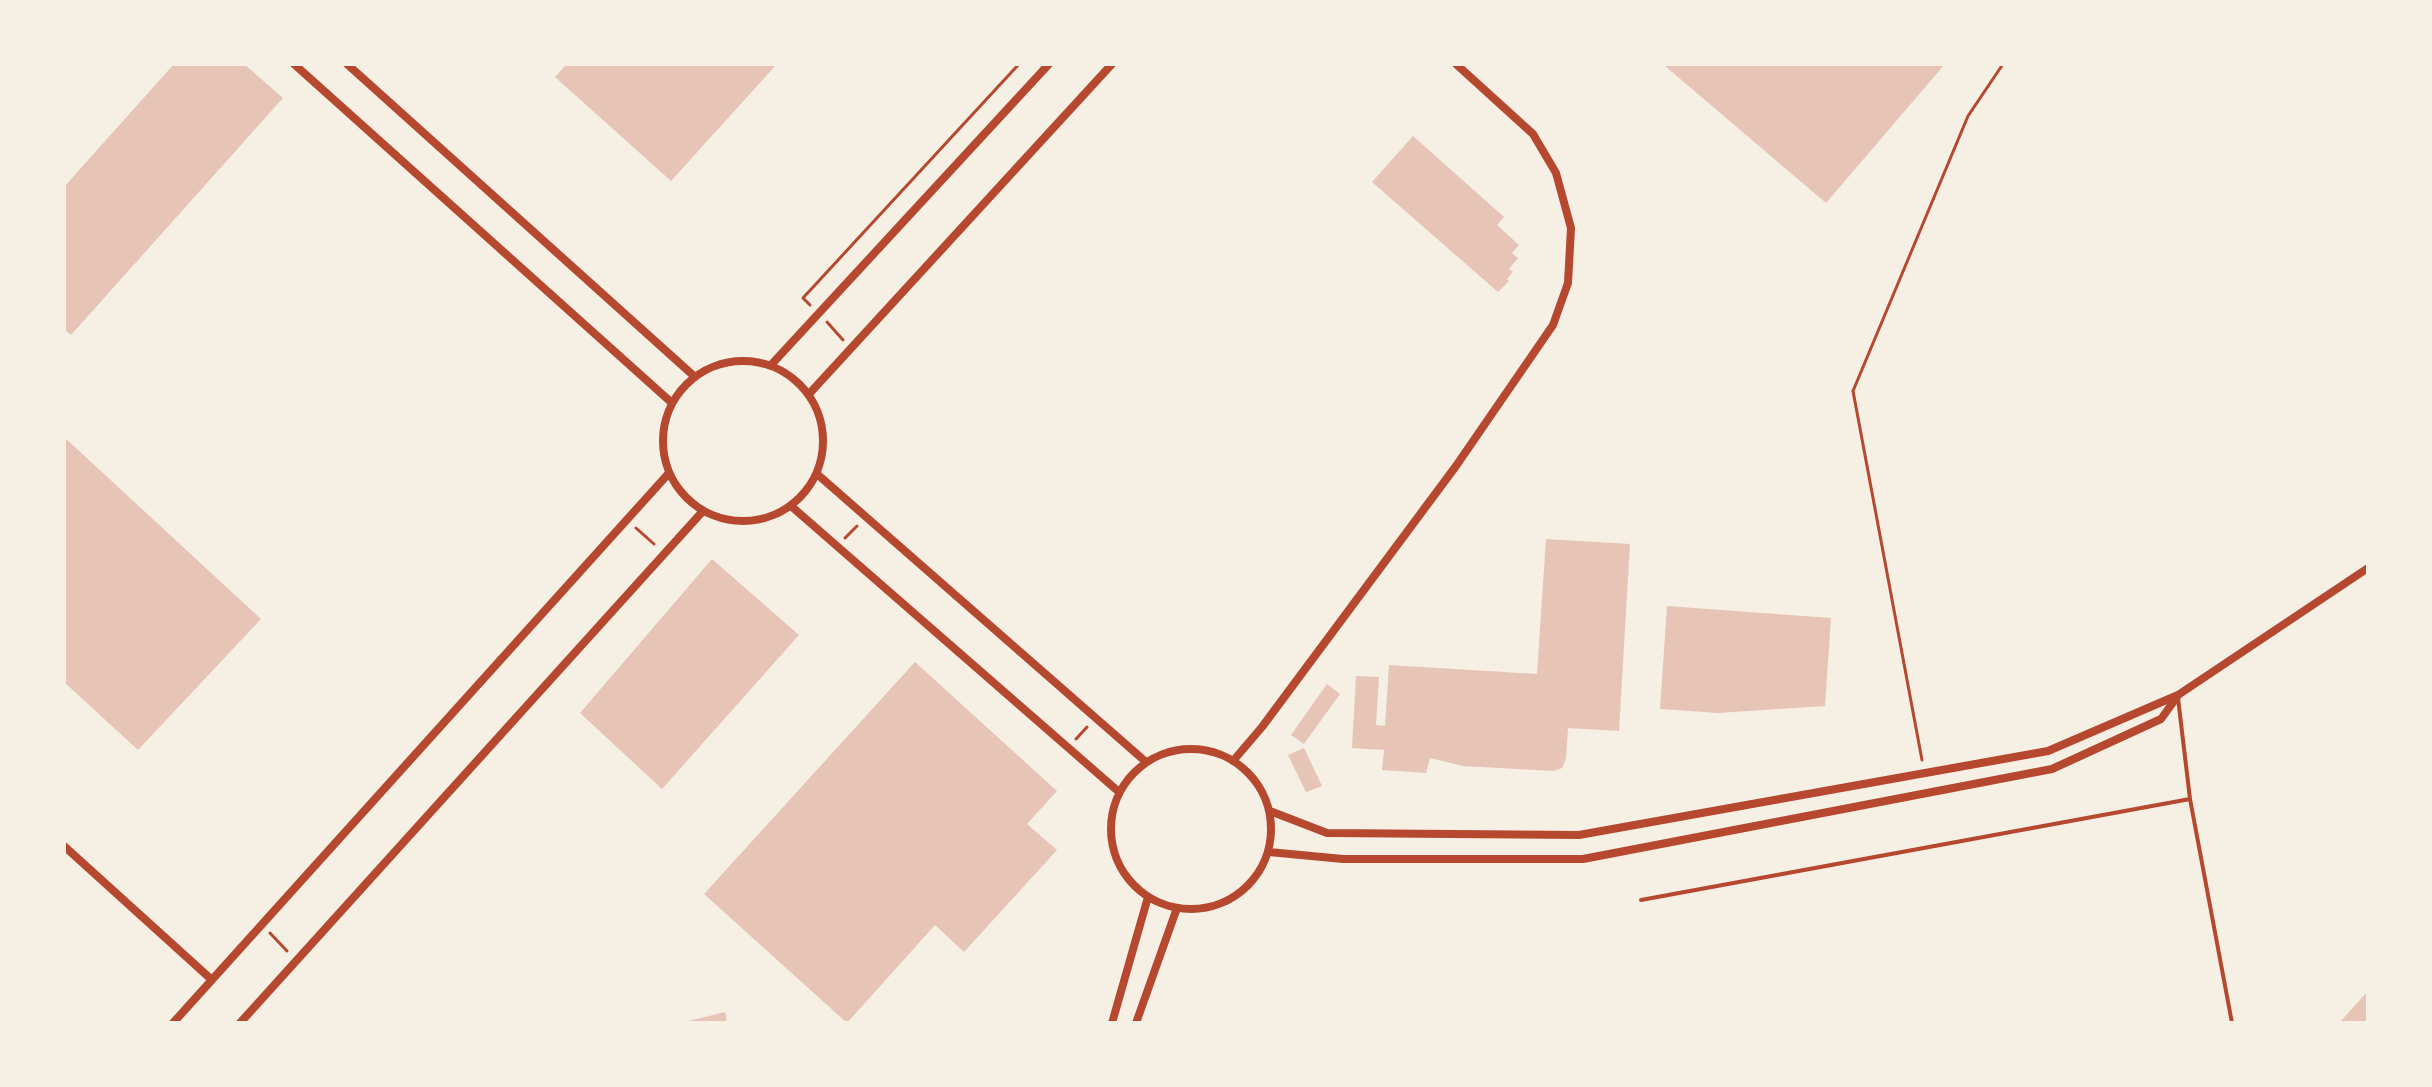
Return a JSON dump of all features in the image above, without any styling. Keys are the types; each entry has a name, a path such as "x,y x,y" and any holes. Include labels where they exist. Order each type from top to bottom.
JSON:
{"street":[{"path":"294,64 672,403"},
{"path":"347,64 695,377"},
{"path":"771,365 1049,64"},
{"path":"809,394 1112,64"},
{"path":"1233,761 1262,727 1456,466 1553,325 1568,283 1571,228 1556,173 1533,134 1456,64"},
{"path":"745,361 771,365 792,377 809,394 821,419 824,447 817,474 802,497 791,506 770,517 748,522 725,519 703,511 683,495 669,473 663,450 664,426 672,403 695,377 719,364 745,361"},
{"path":"173,1023 669,473"},
{"path":"817,474 1146,762"},
{"path":"791,506 1119,792"},
{"path":"240,1023 703,511"},
{"path":"1270,811 1327,833 1579,835 2048,751 2178,695 2368,568"},
{"path":"1269,852 1343,859 1583,859 2052,769 2161,719 2178,695"},
{"path":"1190,749 1212,752 1233,761 1250,774 1262,791 1270,811 1272,831 1269,852 1259,873 1243,891 1223,903 1200,909 1177,908 1148,897 1130,882 1117,862 1111,839 1112,815 1119,792 1146,762 1167,753 1190,749"},
{"path":"64,846 212,980"},
{"path":"1112,1023 1148,897"},
{"path":"1136,1023 1177,908"},
{"path":"248,1014 257,1023"}],"lane":[{"path":"2178,695 2190,799 2232,1023"},
{"path":"1641,900 2190,799"}],"path":[{"path":"851,349 803,298 1019,64"},
{"path":"1924,773 1853,391 1968,116 2003,64"},
{"path":"837,547 866,516"},
{"path":"628,519 664,554"},
{"path":"1068,748 1095,717"},
{"path":"262,925 297,960"}],"building":[{"path":"174,64 244,64 283,98 71,335 64,329 64,187"},
{"path":"567,64 777,64 671,181 555,77"},
{"path":"1666,64 1945,64 1826,203"},
{"path":"1413,136 1504,217 1497,225 1519,245 1512,253 1518,258 1509,269 1513,272 1507,279 1509,281 1498,292 1372,182"},
{"path":"64,437 261,619 138,750 64,682"},
{"path":"1546,539 1630,544 1619,731 1568,728 1566,759 1562,768 1554,771 1463,766 1430,758 1426,773 1382,770 1384,750 1352,748 1356,676 1379,677 1376,725 1385,726 1389,665 1537,674"},
{"path":"712,559 799,635 662,789 580,713"},
{"path":"1667,606 1831,618 1825,706 1718,713 1660,709"},
{"path":"915,662 1057,791 1027,824 1057,850 964,952 935,925 847,1023 704,894"},
{"path":"1327,684 1340,694 1304,744 1291,735"},
{"path":"1304,748 1322,786 1306,792 1288,755"},
{"path":"2368,991 2368,1023 2339,1023"},
{"path":"725,1012 727,1023 685,1023 685,1022"}]}
